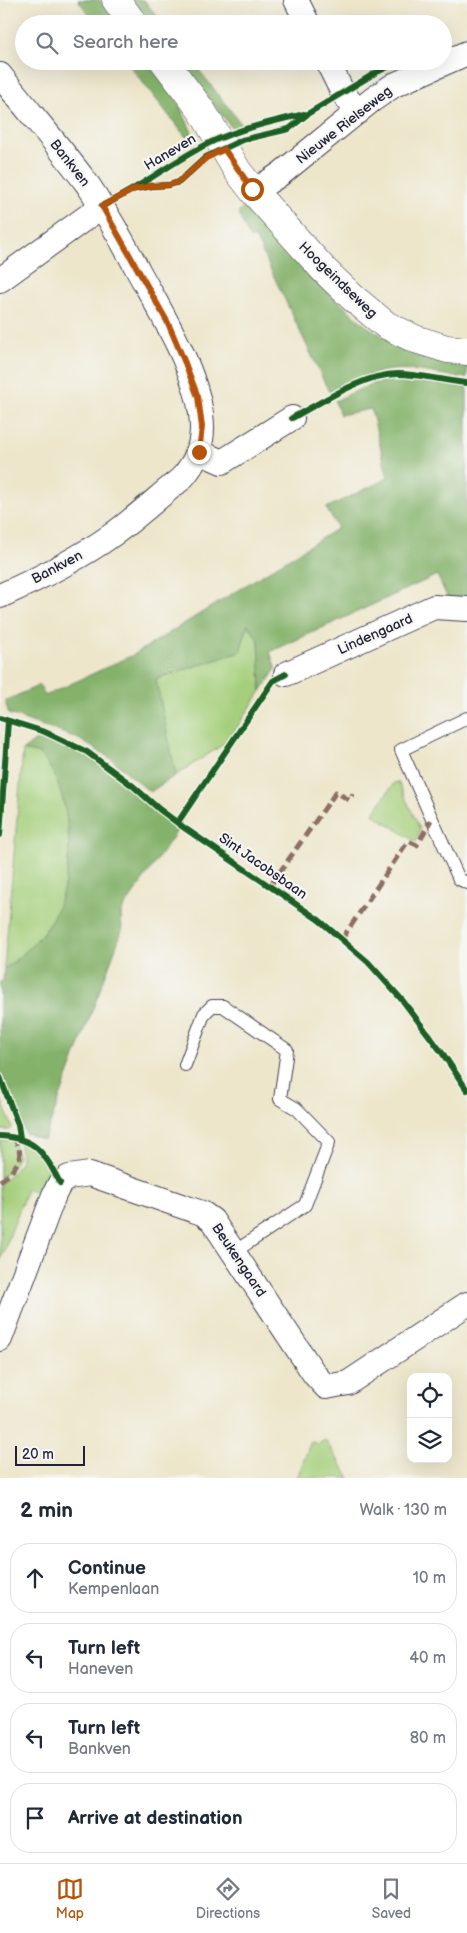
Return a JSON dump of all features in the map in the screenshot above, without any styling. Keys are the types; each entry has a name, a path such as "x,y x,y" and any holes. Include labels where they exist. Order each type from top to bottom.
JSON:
{"street":[{"path":"116,0 127,15"},
{"path":"296,0 304,15"},
{"name":"Nieuwe Rielseweg","path":"452,60 467,54"},
{"name":"Hoogeindseweg","path":"171,70 202,111 237,170 254,192 324,270 352,297 386,325 415,339 447,349 467,351"},
{"path":"332,70 343,92 358,112"},
{"name":"Nieuwe Rielseweg","path":"254,192 264,183 274,179 394,85 429,70"},
{"name":"Bankven","path":"0,75 102,206 168,323 198,397 202,427 199,452 189,470 181,479 112,535 86,551 0,596"},
{"path":"0,280 102,206"},
{"path":"199,452 222,462 292,418"},
{"name":"Lindengaard","path":"286,674 434,607 467,609"},
{"name":"Beukengaard","path":"0,1339 60,1183 69,1177 90,1174 202,1214 212,1220 326,1387 348,1383 467,1304"}],"lane":[{"path":"467,718 401,750 459,879 467,883"},
{"path":"185,1065 204,1014 212,1006 223,1006 287,1050 280,1099 297,1109 329,1142 305,1205 234,1252"}],"green space":[{"path":"78,0 100,0 112,15 89,15"},
{"path":"131,0 144,0 156,15 143,15"},
{"path":"133,70 155,70 177,100 195,139 189,141"},
{"path":"186,70 199,70 242,125 233,129"},
{"path":"246,206 339,302 365,325 394,343 467,363 467,378 400,369 383,371 367,376 329,392 255,237 250,239 238,213"},
{"path":"393,379 467,387 467,600 449,601 437,575 270,652 276,669 261,691 259,641 248,624 240,652 156,679 176,775 150,792 110,758 77,738 9,714 5,701 40,685 45,696 135,654 338,528 326,508 388,478 371,409 340,415 335,401 369,385"},
{"path":"248,624 259,641 261,691 227,742 176,775 155,679 240,652"},
{"path":"41,736 73,749 96,762 179,828 121,912 122,931 44,1140 25,1133 0,1070 0,982 3,982 4,969 32,946 49,925 60,900 68,864 68,826 60,789 50,768 40,754 23,750"},
{"path":"23,750 40,754 52,770 60,789 68,825 68,864 60,900 49,925 32,946 4,969"},
{"path":"398,782 420,829 416,842 373,814 394,783"},
{"path":"0,1096 12,1127 10,1130 0,1130"},
{"path":"0,1140 13,1140 18,1156 12,1168 0,1178"},
{"path":"18,1141 32,1147 49,1170 51,1178 44,1195 27,1189 0,1262 0,1183 18,1166 21,1156"},
{"path":"325,1440 350,1478 297,1478 311,1441 318,1444"}],"marked path":[{"path":"270,886 336,792 349,800 353,794"},
{"path":"342,939 408,841 417,845 431,820"},
{"path":"0,1181 10,1174 20,1159 19,1147 13,1137"}],"cycle path":[{"path":"135,189 179,182 206,157 242,140 289,129 309,113 381,70"},
{"name":"Haneven","path":"102,206 211,142 250,128 304,114"},
{"path":"292,418 343,390 385,375 407,374 467,383"},
{"path":"178,822 273,681 286,674"},
{"name":"Sint Jacobsbaan","path":"0,718 45,732 87,752 133,786 183,827 319,920 368,962 403,1001 443,1054 467,1090"},
{"path":"0,835 8,721"},
{"path":"0,1077 18,1125 20,1138"},
{"path":"0,1136 23,1140 38,1149 44,1155 60,1183"}],"route":[{"path":"199,452 202,427 198,397 185,363 168,323 102,206 135,189 179,182 206,158 224,149 252,189"}]}
